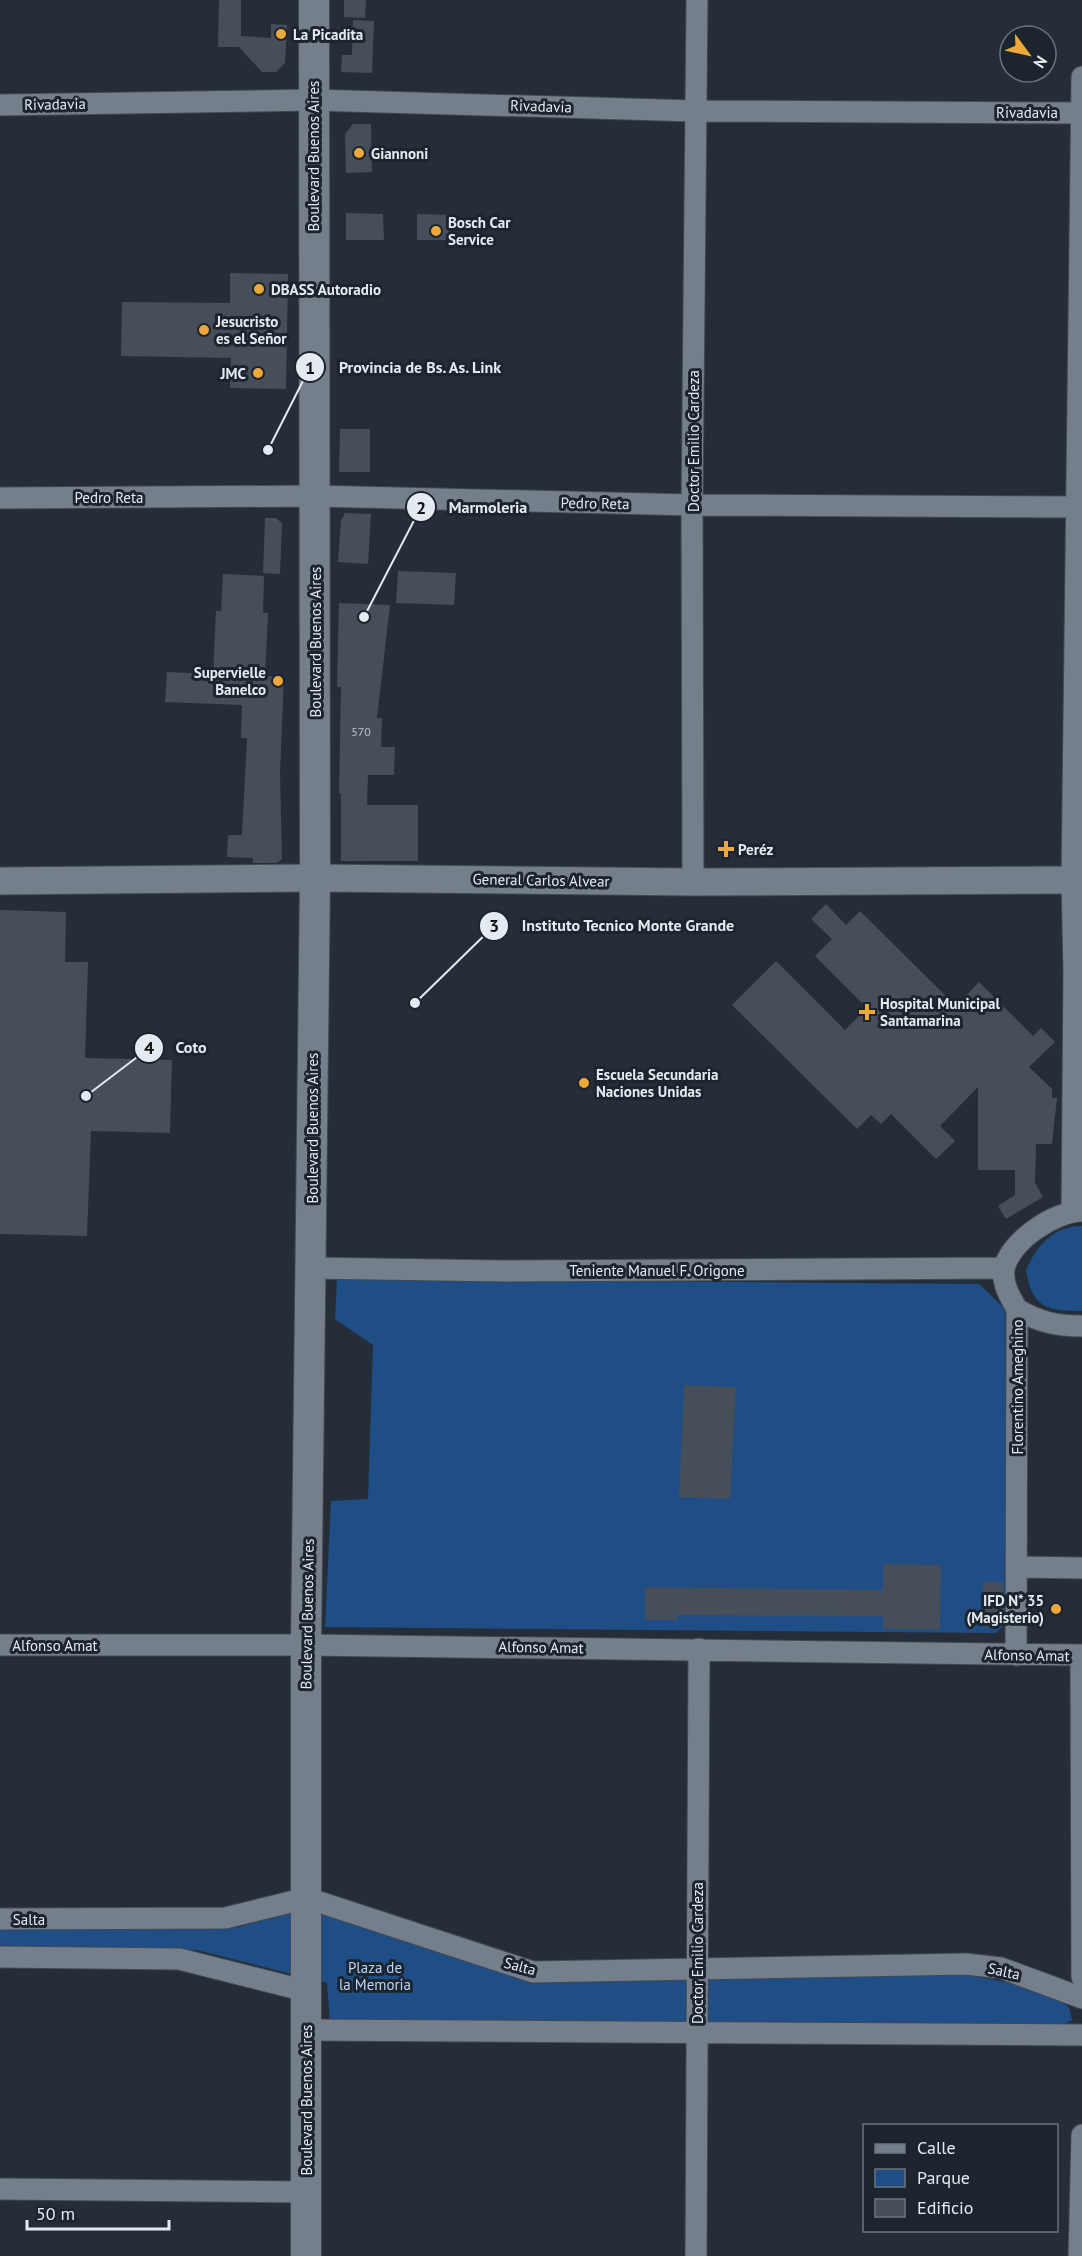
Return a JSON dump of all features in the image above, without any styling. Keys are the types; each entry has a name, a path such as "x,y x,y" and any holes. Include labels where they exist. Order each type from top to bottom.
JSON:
{"main road":[{"name":"Boulevard Buenos Aires","path":"306,2256 306,1645 315,878 314,0"}],"street":[{"name":"Doctor Emilio Cardeza","path":"693,882 692,505 696,0"},
{"path":"1004,1268 1008,1257 1036,1228 1055,1216 1077,1211 1082,77"},
{"name":"Rivadavia","path":"0,105 313,99 696,111 1082,113"},
{"name":"Pedro Reta","path":"0,498 315,496 692,505 1080,507"},
{"name":"General Carlos Alvear","path":"0,881 315,878 693,882 1077,880"},
{"name":"Teniente Manuel F. Origone","path":"311,1268 504,1271 1004,1268"},
{"name":"Florentino Ameghino","path":"1004,1268 1004,1282 1017,1309 1016,1655"},
{"path":"1017,1309 1049,1324 1082,1326"},
{"path":"1017,1567 1082,1568"},
{"name":"Alfonso Amat","path":"0,1645 306,1645 1082,1655"},
{"name":"Doctor Emilio Cardeza","path":"696,2256 699,1649"},
{"path":"1082,1655 1082,1977"},
{"name":"Salta","path":"0,1920 225,1918 307,1898 533,1972 966,1964 1011,1971 1082,1998"},
{"path":"0,1958 179,1959 306,1991"},
{"path":"306,2030 1082,2035"},
{"path":"1079,2256 1082,2135"},
{"path":"0,2189 306,2192"}],"green space":[{"path":"1082,1226 1082,1311 1059,1310 1043,1305 1032,1292 1026,1270 1041,1245 1055,1233 1063,1229"},
{"path":"337,1279 979,1284 1005,1309 1007,1622 996,1633 325,1627 331,1501 368,1499 373,1345 335,1319"},
{"name":"Plaza de la Memoria","path":"328,1913 534,1977 965,1975 1020,1985 1050,1995 1061,2000 1068,2007 1072,2020 1060,2027 330,2022 327,1983 197,1950 0,1949 0,1927 239,1927 281,1914"}],"building":[{"path":"219,0 241,0 241,36 271,38 271,24 287,25 285,63 276,72 262,72 239,47 218,47"},
{"path":"344,0 366,0 365,18 344,17"},
{"path":"353,20 374,21 372,73 341,72 342,55 352,55"},
{"name":"Giannoni","path":"353,124 371,124 372,172 346,173 345,134"},
{"path":"346,213 383,214 384,240 346,240"},
{"name":"Bosch Car Service","path":"417,214 456,215 455,240 417,240"},
{"name":"Jesucristo es el Señor","path":"230,273 288,274 286,389 230,388 231,358 121,356 122,302 230,303"},
{"path":"340,429 370,429 370,472 339,472"},
{"path":"345,513 371,514 368,564 338,562 341,520"},
{"path":"265,518 276,518 282,523 280,574 263,573"},
{"path":"398,571 456,573 454,605 396,603"},
{"path":"223,574 264,576 263,613 268,613 265,676 284,677 280,773 282,859 277,863 253,863 253,858 227,857 228,835 242,835 247,738 241,738 242,705 165,702 167,672 213,674 216,611 221,611"},
{"path":"339,603 390,605 377,718 382,718 381,747 395,747 394,775 368,775 367,805 418,805 418,861 341,861 341,794 339,793 341,687 337,687"},
{"path":"826,904 846,925 860,911 956,1006 979,982 1033,1036 1041,1028 1055,1042 1029,1067 1052,1089 1052,1098 1057,1098 1052,1144 1036,1144 1035,1183 1043,1197 1006,1219 998,1206 1015,1195 1015,1170 978,1170 978,1087 940,1126 955,1141 936,1159 891,1114 881,1124 871,1115 857,1129 732,1005 776,961 845,1030 867,1008 815,956 832,939 811,919"},
{"path":"0,910 66,912 65,962 88,962 85,1058 172,1060 170,1133 91,1131 87,1236 0,1234"},
{"path":"684,1385 736,1387 730,1499 679,1497"},
{"path":"883,1564 941,1565 940,1630 883,1629 883,1616 678,1615 678,1620 645,1620 645,1587 883,1590"},
{"path":"983,1582 1003,1582 1003,1623 996,1629 982,1626"}],"place":[{"name":"La Picadita","path":"281,34"},
{"name":"Giannoni","path":"359,153"},
{"name":"Bosch Car Service","path":"436,231"},
{"name":"DBASS Autoradio","path":"259,289"},
{"name":"Jesucristo es el Señor","path":"204,330"},
{"name":"JMC","path":"258,373"},
{"name":"Provincia de Bs. As. Link","path":"268,450"},
{"name":"Marmoleria","path":"364,617"},
{"name":"Supervielle Banelco","path":"278,681"},
{"name":"Peréz","path":"726,849"},
{"name":"Instituto Tecnico Monte Grande","path":"415,1003"},
{"name":"Hospital Municipal Santamarina","path":"867,1012"},
{"name":"Escuela Secundaria Naciones Unidas","path":"584,1083"},
{"name":"Coto","path":"86,1096"},
{"name":"IFD N* 35 (Magisterio)","path":"1056,1609"}]}
